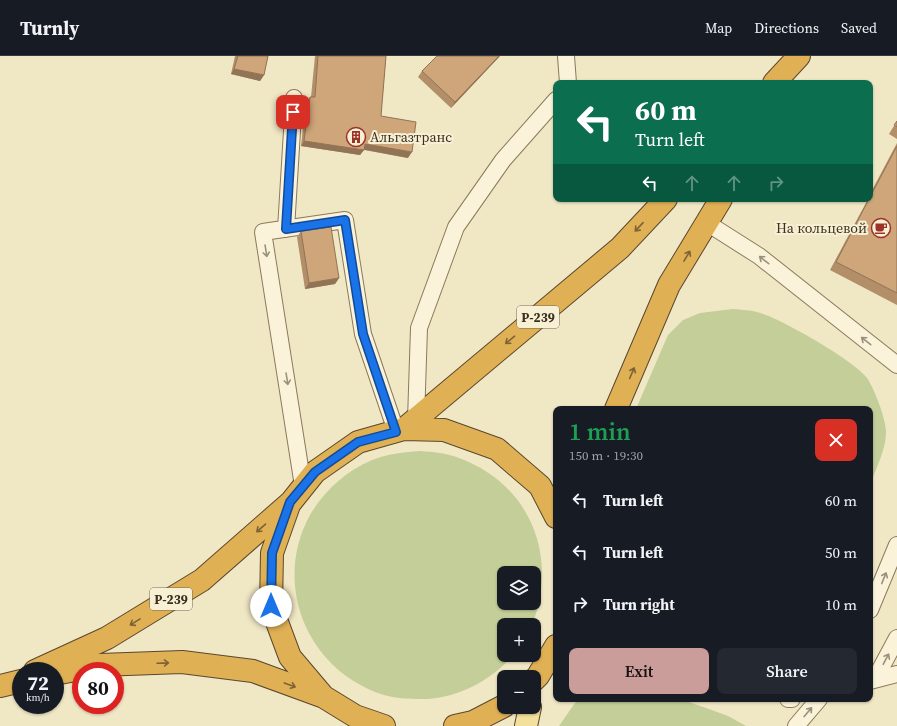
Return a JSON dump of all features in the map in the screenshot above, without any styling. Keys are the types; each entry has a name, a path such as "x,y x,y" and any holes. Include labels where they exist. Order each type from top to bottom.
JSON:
{"highway":[{"path":"777,80 800,56"},
{"path":"794,80 808,56"},
{"name":"Р-239","path":"55,662 107,638 202,580 297,494 315,472 358,442 405,427 620,248 663,202"},
{"path":"617,406 669,285 719,202"},
{"name":"Р-239","path":"405,427 444,430 497,449 540,486 553,511"},
{"name":"Р-239","path":"297,494 272,553 271,606 290,656 324,697 357,721 384,726"},
{"path":"541,672 553,651"},
{"name":"Р-239","path":"64,672 100,665 182,662 254,671 324,697"},
{"path":"455,726 473,722 497,710"}],"main road":[{"path":"526,726 529,714"}],"lane":[{"path":"566,56 568,80"},
{"path":"286,229 294,98"},
{"path":"405,427 419,328 456,227 503,160 553,103"},
{"path":"297,494 264,232 345,220 363,334 405,427"},
{"path":"707,222 759,256 897,365"},
{"path":"873,603 897,545"},
{"path":"873,680 897,638"},
{"path":"873,680 897,674"},
{"path":"796,726 816,702"}],"green space":[{"path":"733,309 757,312 781,322 815,340 860,370 867,378 873,389 884,419 886,432 883,452 873,477 873,406 637,406 668,335 683,320 700,313"},
{"path":"420,451 440,453 459,458 484,470 504,485 520,504 532,525 539,549 542,573 541,586 541,566 497,566 497,610 537,610 534,618 497,618 497,662 507,662 474,686 439,698 427,699 388,696 360,685 337,668 318,648 305,624 297,598 295,570 299,542 310,515 316,506 336,483 353,470 372,460 402,453"},
{"path":"688,702 728,716 746,726 559,726 575,703"}],"building":[{"path":"238,56 268,56 264,75 234,69"},
{"path":"318,56 386,56 381,116 416,122 412,152 365,144 364,150 304,141 310,97 315,97"},
{"path":"437,56 499,56 455,102 422,71"},
{"path":"897,146 897,293 836,262 867,202 873,202 873,191"},
{"path":"331,227 339,278 309,283 301,231"}],"place":[{"name":"Альгазтранс","path":"356,137"},
{"name":"На кольцевой","path":"881,228"}],"route":[{"path":"271,606 272,553 290,502 315,472 358,442 396,432 363,334 345,220 286,229 293,112"}]}
